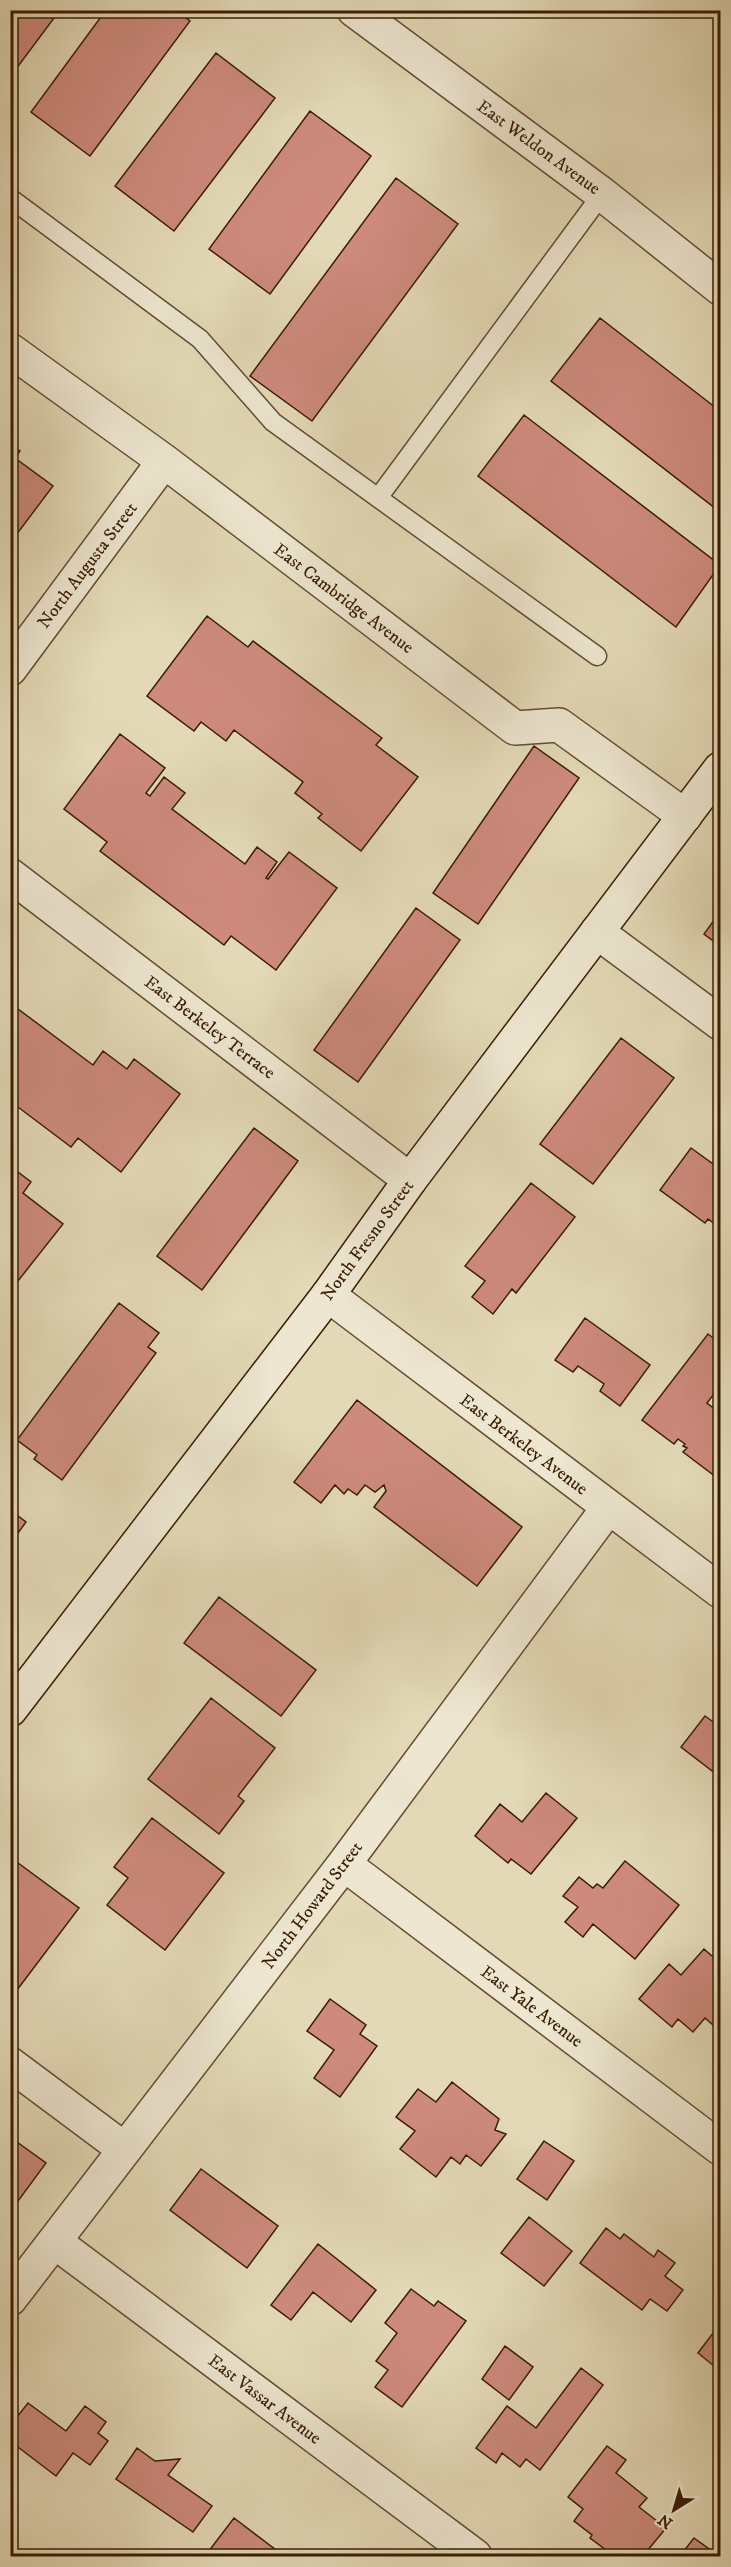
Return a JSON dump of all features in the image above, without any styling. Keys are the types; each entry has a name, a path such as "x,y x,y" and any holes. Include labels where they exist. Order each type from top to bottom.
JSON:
{"street":[{"name":"East Weldon Avenue","path":"354,10 602,194 720,288"},
{"name":"East Cambridge Avenue","path":"10,350 164,461 515,728 559,725 685,816"},
{"name":"North Augusta Street","path":"10,669 164,461"},
{"name":"North Fresno Street","path":"10,1710 328,1295 410,1180 720,768"},
{"name":"East Berkeley Terrace","path":"10,875 410,1180"},
{"path":"597,932 720,1023"},
{"name":"East Berkeley Avenue","path":"328,1295 720,1591"},
{"name":"North Howard Street","path":"10,2299 344,1864 608,1508"},
{"name":"East Yale Avenue","path":"344,1864 720,2148"},
{"path":"10,2064 124,2149"},
{"name":"East Vassar Avenue","path":"55,2242 475,2556"}],"lane":[{"path":"378,498 602,194"},
{"path":"10,198 200,339 273,422 597,656"}],"building":[{"path":"10,10 60,10 10,77"},
{"path":"106,10 175,10 190,21 90,156 31,112"},
{"path":"216,53 275,98 174,231 115,186"},
{"path":"310,111 371,156 270,294 209,249"},
{"path":"396,178 458,224 312,421 250,376"},
{"path":"600,318 720,411 720,512 551,381"},
{"path":"524,415 720,565 676,627 478,476"},
{"path":"10,445 20,451 15,458 53,486 10,543"},
{"path":"207,616 248,647 253,641 382,738 376,745 418,777 361,851 318,818 322,814 295,793 303,782 234,730 226,741 201,722 194,731 147,696"},
{"path":"120,734 165,768 146,793 150,796 164,777 185,793 172,809 245,864 257,847 277,862 266,878 268,879 289,852 337,888 276,970 231,936 224,945 100,851 107,842 64,809"},
{"path":"534,746 579,778 478,924 433,893"},
{"path":"416,908 460,940 358,1082 314,1050"},
{"path":"720,912 720,946 704,934"},
{"path":"10,1003 93,1065 103,1051 127,1069 134,1059 180,1094 121,1172 78,1138 71,1147 10,1101"},
{"path":"621,1038 674,1078 593,1184 540,1144"},
{"path":"254,1128 298,1161 202,1290 157,1256"},
{"path":"691,1148 720,1169 720,1228 708,1219 705,1223 660,1190"},
{"path":"10,1166 31,1182 23,1193 63,1224 10,1291"},
{"path":"531,1183 575,1217 516,1293 512,1289 493,1314 472,1297 485,1281 465,1266"},
{"path":"119,1303 159,1333 148,1347 156,1353 62,1480 34,1459 37,1455 17,1440"},
{"path":"585,1318 650,1365 620,1406 600,1391 604,1384 578,1366 573,1372 555,1360"},
{"path":"708,1334 720,1343 720,1386 707,1403 720,1413 720,1480 683,1452 687,1448 683,1446 685,1444 678,1439 674,1444 642,1420"},
{"path":"357,1400 522,1527 477,1586 374,1507 386,1491 384,1485 375,1492 365,1485 357,1495 348,1489 344,1494 335,1485 321,1503 294,1482"},
{"path":"10,1510 26,1522 10,1544"},
{"path":"219,1597 316,1670 281,1716 184,1643"},
{"path":"211,1698 275,1748 238,1796 244,1801 219,1834 148,1779"},
{"path":"705,1716 719,1726 720,1724 720,1777 681,1747"},
{"path":"546,1793 577,1818 531,1874 511,1859 508,1863 475,1836 500,1804 522,1822"},
{"path":"152,1818 224,1873 165,1950 107,1905 128,1878 114,1867"},
{"path":"10,1857 79,1908 17,1990 10,1986"},
{"path":"625,1861 679,1905 635,1959 593,1924 583,1937 565,1922 578,1907 563,1896 579,1877 593,1888 597,1884 603,1888"},
{"path":"704,1949 720,1963 720,2031 705,2018 693,2032 678,2019 672,2027 639,1999 669,1964 681,1975"},
{"path":"330,1999 366,2025 360,2034 377,2046 340,2097 314,2078 334,2050 307,2031"},
{"path":"452,2082 499,2119 495,2130 506,2134 481,2166 466,2155 460,2164 451,2157 436,2177 400,2149 415,2131 396,2117 418,2089 436,2102"},
{"path":"10,2137 46,2163 10,2212"},
{"path":"544,2141 574,2161 547,2200 517,2179"},
{"path":"201,2169 278,2226 247,2268 170,2210"},
{"path":"529,2217 572,2251 544,2286 501,2253"},
{"path":"606,2228 620,2239 624,2234 654,2257 658,2250 675,2263 665,2276 683,2290 667,2311 650,2299 642,2310 580,2263"},
{"path":"318,2244 376,2290 351,2322 313,2292 291,2320 271,2305"},
{"path":"411,2289 434,2306 438,2301 466,2321 402,2407 375,2387 388,2370 376,2361 397,2333 385,2323"},
{"path":"720,2324 720,2371 698,2353"},
{"path":"505,2346 533,2367 509,2400 482,2379"},
{"path":"581,2368 603,2385 540,2470 526,2459 520,2467 502,2453 496,2463 476,2448 507,2406 536,2428"},
{"path":"28,2403 66,2431 85,2406 106,2422 98,2433 108,2441 90,2465 73,2453 56,2476 10,2441 10,2426"},
{"path":"607,2446 626,2460 616,2473 647,2498 639,2507 666,2528 643,2556 614,2556 590,2538 592,2535 574,2521 583,2509 568,2497"},
{"path":"137,2448 155,2461 180,2459 168,2475 212,2506 193,2532 116,2479"},
{"path":"234,2518 284,2556 205,2556"},
{"path":"694,2538 719,2556 680,2556"}]}
